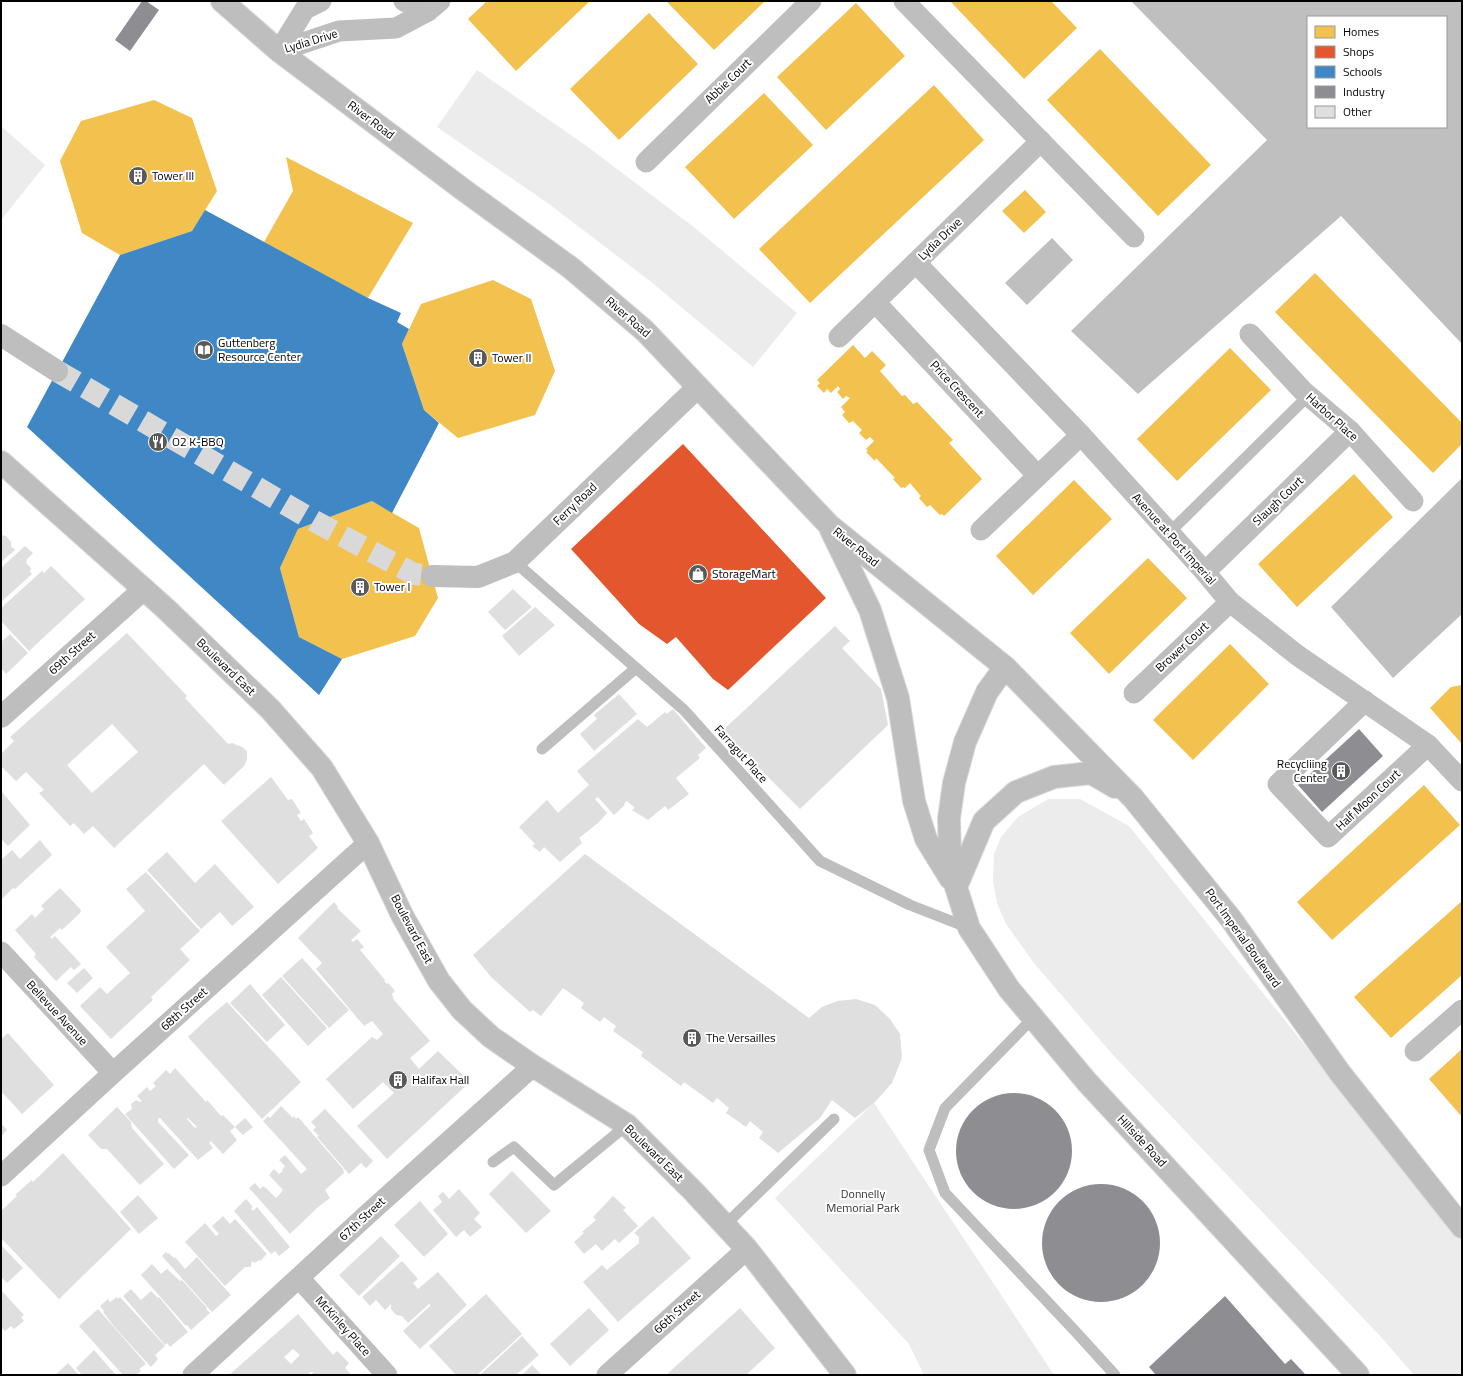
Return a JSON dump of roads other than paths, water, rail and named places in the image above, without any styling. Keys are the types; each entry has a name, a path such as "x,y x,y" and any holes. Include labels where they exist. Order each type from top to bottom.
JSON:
{"main road":[{"name":"River Road","path":"222,1 279,51 465,191 571,268 645,331 829,525 1005,667"},
{"path":"1,335 57,371"},
{"name":"Ferry Road","path":"432,576 478,577 514,562 698,387"},
{"name":"Boulevard East","path":"1,462 165,608 270,709 322,768 368,843 402,915 439,981 462,1010 491,1037 533,1066 627,1125 747,1249 845,1375"},
{"path":"829,525 870,610 898,698 914,800 926,839 956,887"},
{"name":"69th Street","path":"1,717 144,589"},
{"path":"956,887 950,857 949,818 954,783 965,742 987,692 1005,667"},
{"name":"Port Imperial Boulevard","path":"1005,667 1133,798 1231,918 1340,1073 1462,1226"},
{"path":"956,887 984,821 1016,792 1054,777 1091,773 1133,798"},
{"name":"Hillside Road","path":"956,887 969,928 1009,989 1088,1082 1358,1375"}],"street":[{"name":"Lydia Drive","path":"279,51 305,9 321,1"},
{"name":"Lydia Drive","path":"404,1 434,6"},
{"name":"Abbie Court","path":"646,162 811,1"},
{"path":"904,1 1134,237"},
{"name":"Lydia Drive","path":"279,51 338,31 396,28 434,6"},
{"name":"Lydia Drive","path":"839,338 1041,141"},
{"name":"Avenue at Port Imperial","path":"916,263 1081,435 1206,572 1230,602 1297,655 1428,745 1462,781"},
{"name":"Price Crescent","path":"875,302 1038,476"},
{"name":"Harbor Place","path":"1250,334 1308,396 1350,431 1414,501"},
{"name":"Slaugh Court","path":"1206,572 1350,431"},
{"path":"981,530 1081,435"},
{"name":"Brower Court","path":"1134,692 1230,602"},
{"name":"Half Moon Court","path":"1365,701 1278,784 1328,837 1428,745"},
{"name":"68th Street","path":"1,1176 368,843"},
{"name":"Bellevue Avenue","path":"1,952 113,1074"},
{"path":"1415,1051 1462,1010"},
{"name":"67th Street","path":"194,1375 369,1213 533,1066"},
{"name":"66th Street","path":"607,1375 747,1249"},
{"name":"McKinley Place","path":"299,1278 387,1375"}],"lane":[{"path":"1170,532 1308,396"},
{"name":"Farragut Place","path":"514,562 684,710 820,861 910,905 969,928"},
{"path":"542,749 636,668"},
{"path":"1034,1017 945,1108 929,1150 945,1193 1070,1325 1115,1375"},
{"path":"725,1225 834,1119"},
{"path":"493,1162 514,1147 554,1185 627,1125"}],"tunnel":[{"path":"57,371 316,522 414,574 432,576"}],"place":[{"name":"Tower III","path":"138,176"},
{"name":"Guttenberg Resource Center","path":"204,350"},
{"name":"Tower II","path":"478,358"},
{"name":"O2 K-BBQ","path":"158,442"},
{"name":"StorageMart","path":"698,574"},
{"name":"Tower I","path":"360,587"},
{"name":"Recycliing Center","path":"1341,771"},
{"name":"The Versailles","path":"692,1038"},
{"name":"Halifax Hall","path":"398,1080"}],"park label":[{"name":"Donnelly Memorial Park","path":"863,1201"}]}
